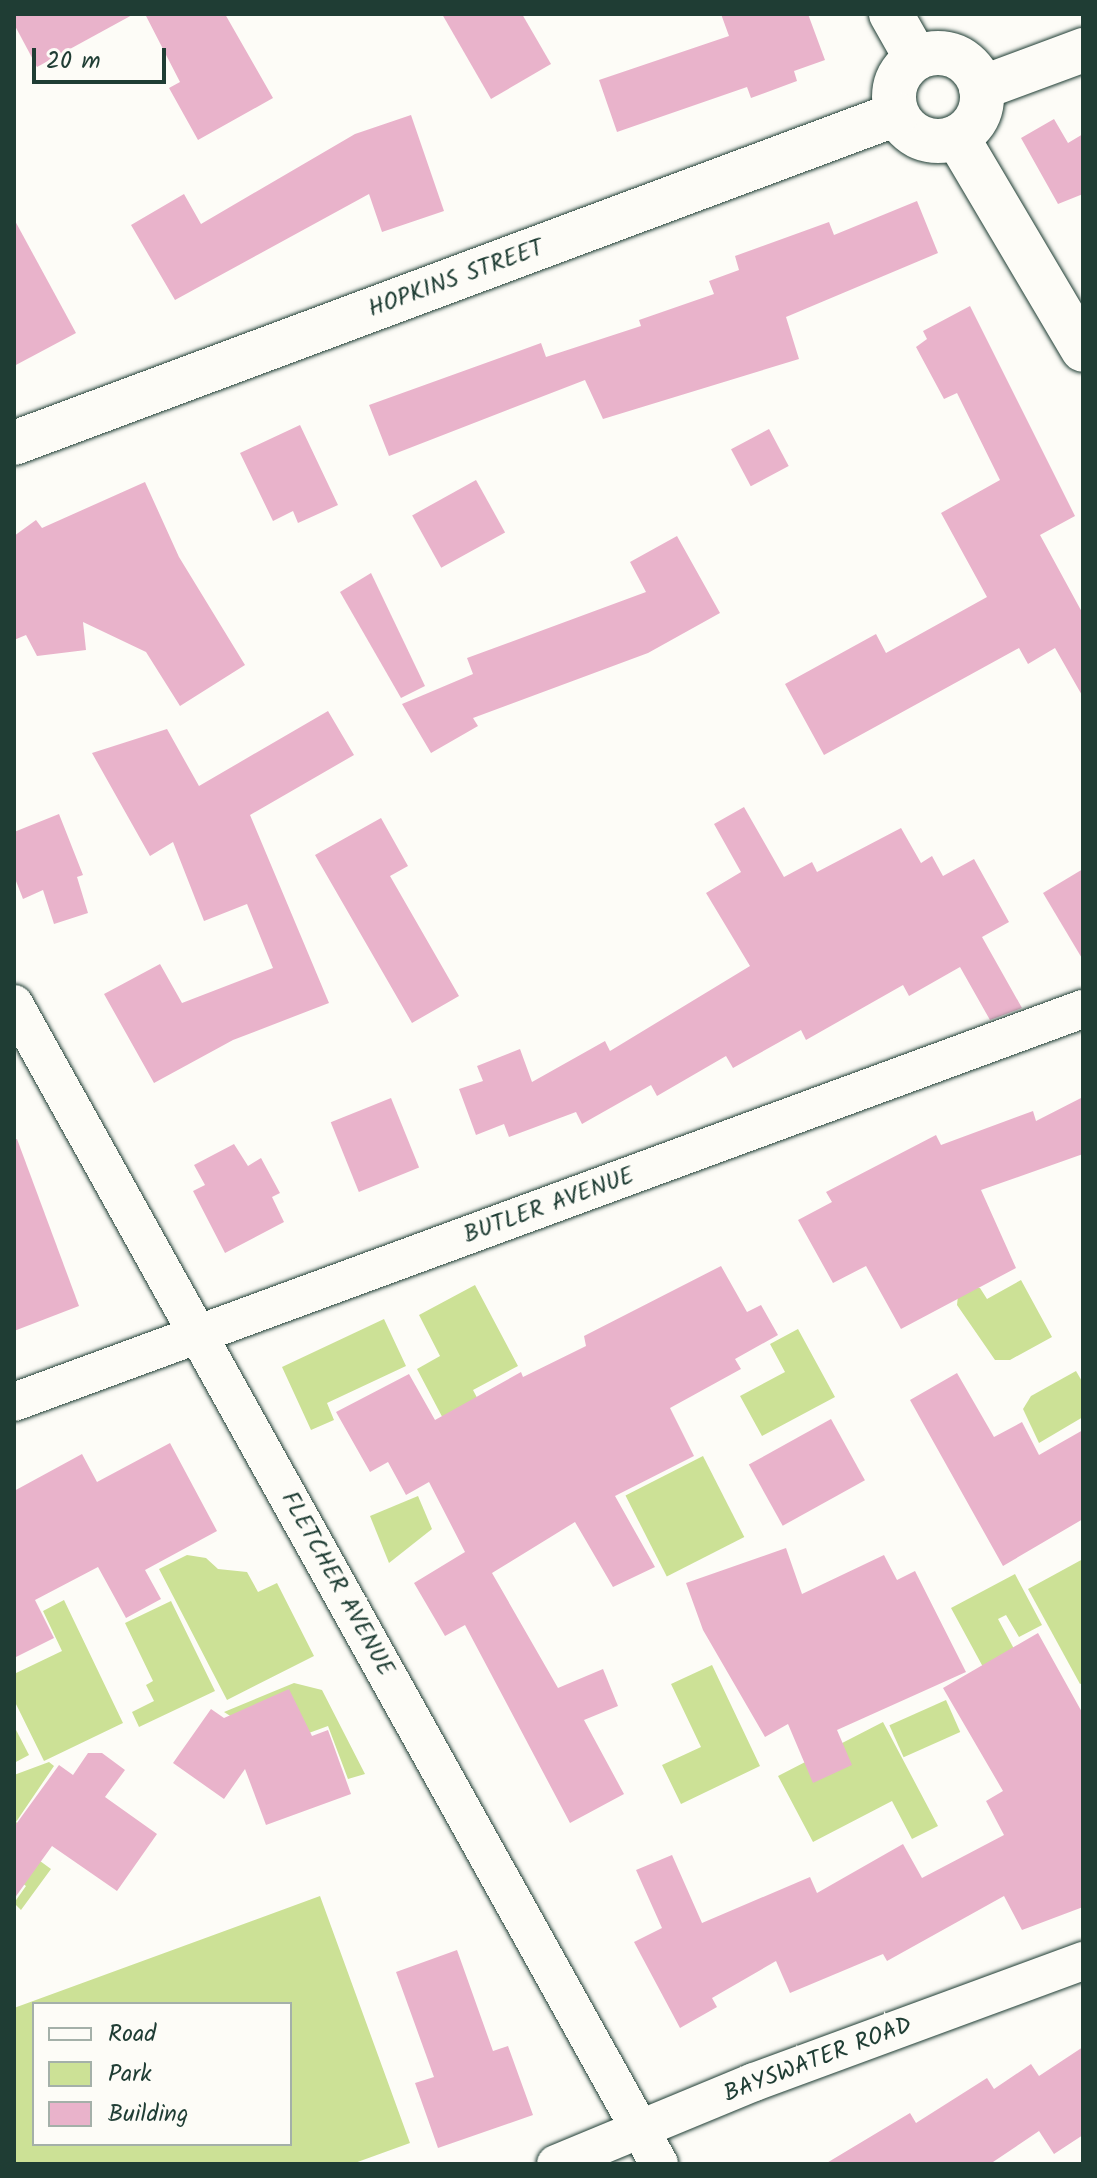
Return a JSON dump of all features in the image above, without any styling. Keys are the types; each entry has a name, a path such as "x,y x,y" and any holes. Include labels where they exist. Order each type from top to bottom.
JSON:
{"street":[{"path":"891,14 916,58"},
{"path":"981,88 1083,50"},
{"path":"931,53 958,58 977,75 981,88 977,116 957,137 922,138 897,114 894,89 906,66 916,58 931,53"},
{"name":"HOPKINS STREET","path":"14,443 897,114"},
{"path":"957,137 1083,350"},
{"name":"FLETCHER AVENUE","path":"14,1004 651,2148"},
{"name":"BUTLER AVENUE","path":"14,1402 1083,1009"},
{"name":"BAYSWATER ROAD","path":"556,2164 651,2148 754,2082 1083,1961"}],"green space":[{"path":"1021,1280 1052,1337 1010,1360 995,1360 957,1305 959,1286 980,1288 987,1299"},
{"path":"475,1285 518,1366 473,1390 534,1506 499,1525 417,1369 440,1356 419,1315"},
{"path":"384,1319 406,1366 327,1403 334,1420 311,1430 282,1367"},
{"path":"798,1329 835,1397 762,1436 740,1396 785,1372 770,1344"},
{"path":"1076,1371 1083,1383 1083,1417 1039,1443 1023,1409 1031,1396"},
{"path":"703,1456 744,1537 667,1577 625,1495"},
{"path":"418,1496 432,1529 389,1563 370,1516"},
{"path":"187,1555 206,1558 218,1569 247,1572 258,1592 277,1583 314,1656 227,1700 159,1569"},
{"path":"1083,1559 1083,1683 1080,1684 1028,1589"},
{"path":"1015,1574 1042,1625 1019,1637 1006,1615 998,1619 1058,1731 1027,1748 951,1608"},
{"path":"64,1600 123,1723 44,1761 14,1700 14,1674 62,1651 43,1611"},
{"path":"171,1601 215,1691 139,1727 132,1712 154,1701 146,1685 153,1681 125,1623"},
{"path":"712,1665 760,1766 681,1804 662,1765 701,1747 671,1684"},
{"path":"294,1683 322,1690 365,1774 348,1779 328,1726 276,1745 224,1712"},
{"path":"946,1700 960,1732 904,1757 889,1725"},
{"path":"883,1722 938,1826 912,1839 892,1801 813,1842 778,1776"},
{"path":"14,1726 29,1755 14,1763"},
{"path":"49,1762 54,1766 16,1822 35,1835 14,1834 14,1775"},
{"path":"14,1842 51,1869 21,1910 14,1903 26,1886 14,1877"},
{"path":"320,1896 410,2143 352,2164 14,2164 14,2008"}],"building":[{"path":"14,14 134,14 37,67 14,24"},
{"path":"145,14 225,14 273,98 198,140 169,88 180,82"},
{"path":"442,14 522,14 551,64 491,99"},
{"path":"721,14 808,14 825,60 794,71 797,81 751,98 747,87 617,132 599,80 729,36"},
{"path":"411,115 444,211 382,232 369,194 175,300 131,225 184,194 201,224 355,134"},
{"path":"1054,119 1068,143 1083,134 1083,194 1058,204 1021,138"},
{"path":"917,201 938,253 786,317 799,359 603,419 585,380 389,456 369,405 541,343 546,357 641,326 639,320 714,294 709,281 739,270 735,256 829,222 834,235"},
{"path":"14,219 76,333 14,366"},
{"path":"970,306 1075,516 1040,535 1083,614 1083,697 1055,648 1028,664 1019,648 824,755 785,684 876,634 886,653 987,597 941,513 1000,480 957,393 944,399 916,347 927,339 923,331"},
{"path":"300,425 338,505 298,523 293,511 273,521 240,453"},
{"path":"769,429 789,466 751,486 731,449"},
{"path":"476,480 505,532 441,568 412,515"},
{"path":"145,482 179,557 245,665 180,706 146,652 83,622 86,650 37,656 26,635 14,640 14,536 36,520 42,528"},
{"path":"677,536 720,613 648,653 473,718 478,726 431,753 402,704 473,674 467,658 646,592 630,562"},
{"path":"371,573 425,686 401,698 340,592"},
{"path":"328,711 354,755 250,815 329,1003 233,1040 154,1083 104,994 160,964 182,1003 273,968 247,904 204,921 173,842 150,856 92,753 167,729 199,786"},
{"path":"744,807 784,877 812,862 817,872 901,828 921,863 932,856 943,876 974,859 1009,922 982,937 1022,1008 990,1020 960,967 909,996 903,985 806,1040 801,1030 733,1068 726,1056 657,1096 651,1085 582,1124 576,1112 509,1137 504,1124 476,1135 459,1089 483,1081 477,1066 520,1049 532,1082 605,1041 610,1051 750,966 706,893 741,872 714,824"},
{"path":"59,814 83,875 77,877 88,913 54,924 43,890 23,899 14,876 14,832"},
{"path":"381,818 408,866 390,876 459,996 412,1023 315,855"},
{"path":"1083,869 1083,960 1043,893"},
{"path":"1083,1097 1083,1154 981,1190 1016,1268 901,1329 866,1266 833,1283 798,1220 832,1202 826,1192 936,1135 941,1145 1033,1111 1036,1121"},
{"path":"391,1098 419,1168 359,1192 331,1122"},
{"path":"17,1139 79,1306 14,1331 14,1140"},
{"path":"234,1144 248,1166 261,1158 280,1193 272,1197 284,1222 225,1253 193,1191 205,1185 194,1165"},
{"path":"721,1266 747,1312 761,1305 778,1335 735,1359 741,1369 670,1408 694,1456 615,1496 655,1567 613,1587 575,1522 492,1573 558,1688 603,1669 618,1706 584,1720 624,1794 570,1823 465,1625 445,1636 414,1583 465,1552 429,1482 406,1495 388,1462 370,1472 336,1412 409,1374 435,1420 521,1372 523,1377 586,1346 584,1336"},
{"path":"957,1373 994,1437 1022,1422 1039,1455 1083,1430 1083,1519 1003,1566 910,1400"},
{"path":"831,1419 865,1480 783,1526 749,1465"},
{"path":"170,1443 217,1531 145,1570 161,1599 126,1618 98,1567 35,1600 54,1638 14,1658 14,1491 82,1454 97,1482"},
{"path":"786,1548 802,1594 884,1555 897,1580 915,1571 966,1672 837,1730 852,1765 813,1783 788,1724 765,1737 703,1630 686,1583"},
{"path":"1038,1633 1083,1714 1083,1907 1022,1930 1004,1896 887,1961 883,1954 790,1993 776,1961 712,1998 717,2007 680,2028 634,1942 662,1928 636,1870 672,1855 702,1923 810,1877 817,1893 903,1844 922,1878 1004,1835 986,1801 1003,1791 943,1688"},
{"path":"289,1689 312,1736 328,1730 351,1794 266,1825 245,1769 224,1799 173,1763 211,1709 224,1718"},
{"path":"88,1753 102,1753 125,1770 105,1797 157,1834 117,1891 52,1846 14,1899 14,1827 59,1765 73,1775"},
{"path":"457,1950 493,2051 508,2046 533,2115 438,2148 415,2083 434,2077 396,1972"},
{"path":"1083,2047 1083,2135 1054,2154 1039,2131 990,2164 825,2164 910,2113 916,2123 987,2078 994,2089 1031,2064 1039,2076"}]}
